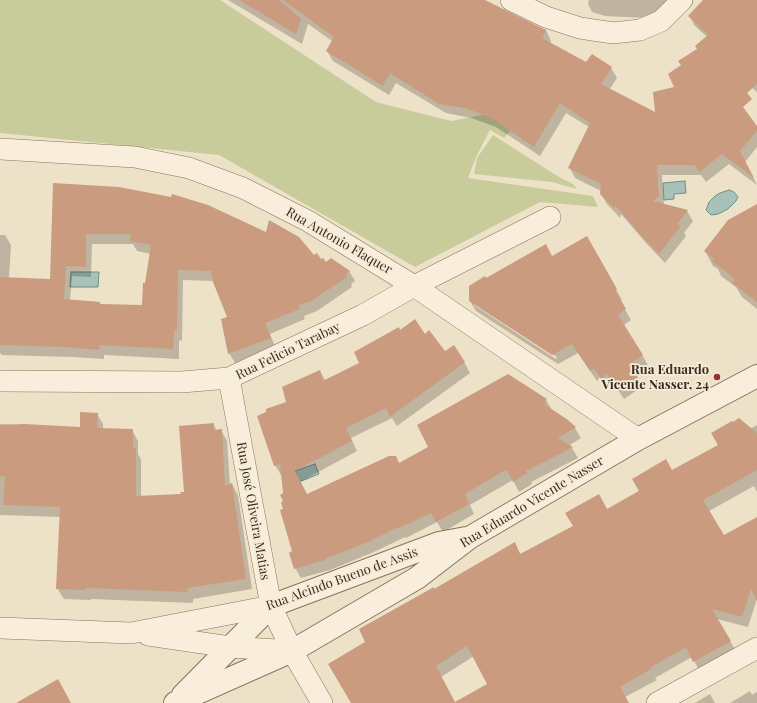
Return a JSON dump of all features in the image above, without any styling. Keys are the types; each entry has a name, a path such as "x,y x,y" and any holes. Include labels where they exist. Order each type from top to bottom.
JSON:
{"street":[{"path":"511,0 546,17 580,28 613,33 640,30 661,21 682,0"},
{"name":"Rua Antonio Flaquer","path":"3,152 135,157 189,168 243,188 308,221 414,286 638,439"},
{"name":"Rua Felicio Tarabay","path":"0,381 182,382 229,378 363,315 414,286 550,217"},
{"name":"Rua Eduardo Vicente Nasser","path":"175,703 292,651 417,578 469,538 638,439 757,376"},
{"name":"Rua José Oliveira Matias","path":"229,378 271,606 292,651 322,703"},
{"name":"Rua Alcindo Bueno de Assis","path":"0,628 131,633 271,606 439,543 469,538"},
{"name":"Rua Eduardo Vicente Nasser","path":"175,703 271,606"},
{"path":"131,633 230,647 292,651"},
{"path":"657,703 757,648"}],"green space":[{"path":"0,0 220,0 376,102 451,121 492,113 510,131 504,138 490,130 476,157 468,178 593,196 598,207 540,202 415,267 219,155 0,133"},
{"path":"493,135 559,177 573,184 577,189 552,182 474,174 477,158"}],"water":[{"path":"685,181 686,193 674,194 674,199 664,200 663,183"},
{"path":"729,190 734,192 738,197 736,201 728,209 718,214 711,215 706,210 709,202 720,193"},
{"path":"71,272 99,272 98,287 70,287"},
{"path":"315,464 319,474 299,482 295,471"}],"building":[{"path":"239,0 279,0 301,19 296,34"},
{"path":"283,0 485,0 546,30 542,38 586,62 592,54 612,67 601,84 655,112 653,92 674,87 668,74 681,65 678,61 697,49 695,46 708,35 688,16 703,0 757,0 757,84 747,93 752,99 743,107 757,126 757,131 740,151 754,178 722,154 699,172 695,165 657,165 659,196 653,201 688,210 677,224 681,226 659,254 615,205 615,209 600,194 601,184 568,168 590,123 560,103 534,147 490,117 464,108 439,104 390,73 383,86 326,51 334,37"},
{"path":"53,183 119,187 171,197 172,194 208,205 266,232 269,220 299,237 314,255 317,253 321,259 323,258 326,262 331,258 350,271 346,274 347,277 311,301 299,305 300,309 265,323 271,338 228,354 221,319 227,317 213,282 211,271 178,270 177,330 174,331 173,349 99,345 99,350 65,347 0,345 0,277 50,279","holes":["86,234 131,234 130,241 151,245 145,283 143,283 142,305 100,304 100,302 64,299 66,266 86,267"]},
{"path":"757,204 757,302 732,283 735,279 712,261 714,259 704,251 728,220"},
{"path":"587,236 617,289 615,290 626,309 618,315 643,355 630,364 638,376 617,390 607,374 601,379 594,368 590,371 572,344 552,355 469,301 469,286 485,276 486,278 546,244 552,256"},
{"path":"415,319 425,334 429,330 445,351 454,345 465,362 390,417 386,408 346,428 352,441 295,471 307,494 389,456 396,456 399,463 428,447 417,425 508,374 547,399 544,404 576,427 558,438 573,447 526,471 527,473 513,482 507,470 500,473 465,494 469,504 436,522 431,513 325,560 294,569 289,553 292,551 280,510 283,509 281,502 283,501 280,495 283,493 280,464 274,466 257,416 266,412 266,409 286,402 282,387 320,370 323,381 359,363 354,352 399,327 400,330"},
{"path":"80,412 98,413 97,428 133,429 133,448 136,448 136,496 181,494 180,492 184,492 179,426 214,423 214,430 222,429 225,486 232,483 246,579 187,588 188,592 86,588 86,590 56,589 60,507 3,505 5,477 0,476 0,425 24,424 80,427"},
{"path":"739,418 757,433 757,470 703,500 724,535 757,517 757,601 751,589 742,617 712,609 731,641 693,662 686,647 650,668 651,669 620,687 629,703 351,703 328,664 365,642 359,629 434,587 434,589 515,542 520,554 573,526 565,513 599,494 607,509 639,491 632,479 666,459 672,470 718,445 711,433 732,421 733,422","holes":["467,646 487,684 455,702 436,666"]},
{"path":"58,679 71,703 16,703"}],"place":[{"name":"Rua Eduardo Vicente Nasser, 24","path":"717,377"}]}
